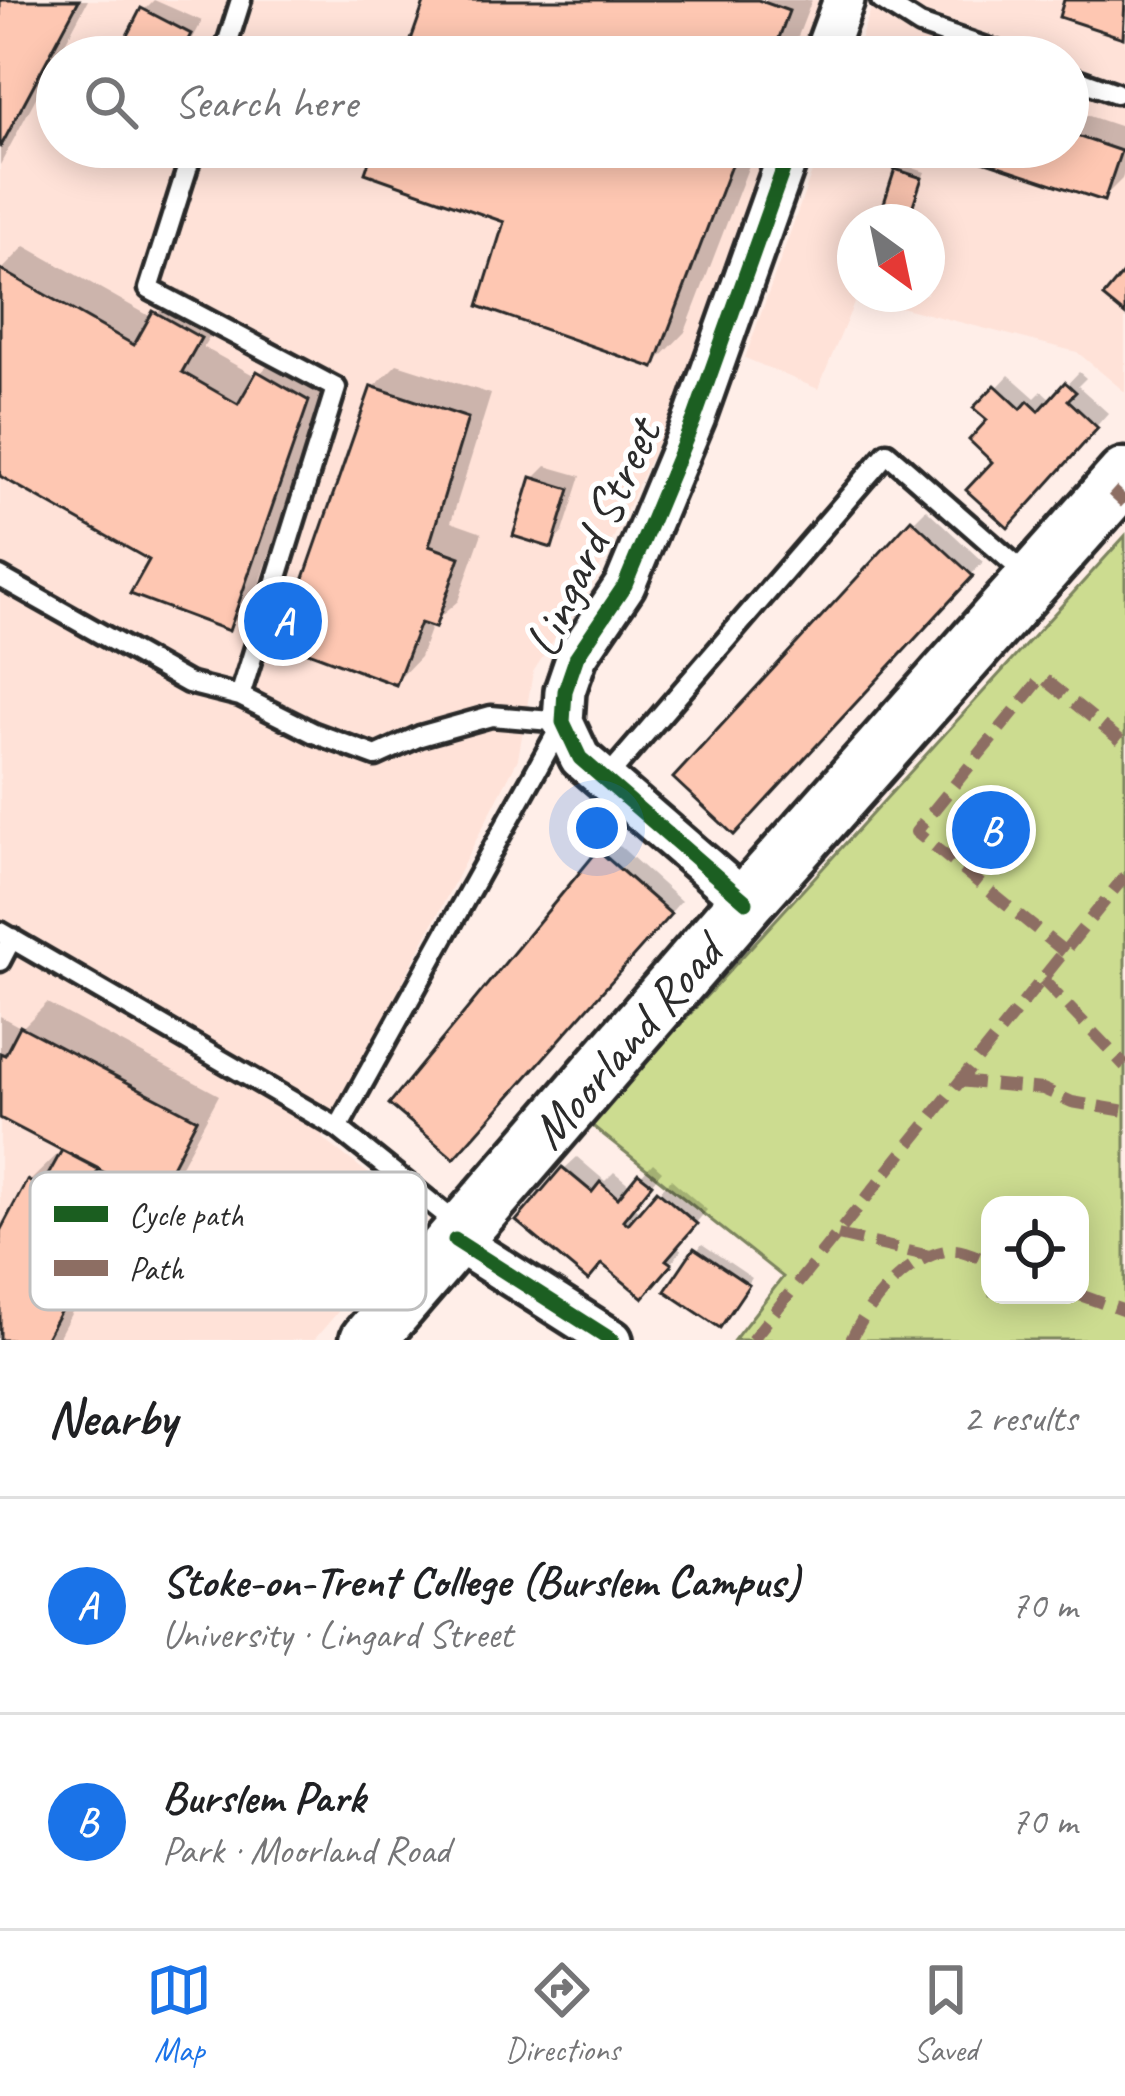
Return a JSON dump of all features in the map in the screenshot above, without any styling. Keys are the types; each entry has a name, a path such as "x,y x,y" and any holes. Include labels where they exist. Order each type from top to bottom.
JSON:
{"main road":[{"name":"Moorland Road","path":"426,1274 746,902 1125,476"},
{"name":"Moorland Road","path":"368,1340 394,1310"}],"street":[{"path":"831,36 844,0"},
{"name":"Lingard Street","path":"746,902 580,758 563,722 566,692 578,656 625,585 643,543 695,416 784,168"},
{"path":"460,1235 612,1340"}],"lane":[{"path":"230,36 241,0"},
{"path":"881,0 920,25 952,36"},
{"path":"1089,83 1116,93"},
{"path":"187,168 149,289 336,388 240,696"},
{"path":"605,780 887,453 1032,579"},
{"path":"0,577 188,683 240,696 314,734 376,755 420,736 491,716 563,722 338,1129"},
{"path":"0,961 6,935 338,1129 387,1172"},
{"path":"426,1205 460,1235"}],"shaded area":[{"path":"0,0 823,0 810,36 36,36 36,168 761,168 673,410 598,571 533,672 518,759 322,1138 366,1172 30,1172 30,1310 339,1310 314,1340 0,1340"},
{"path":"874,0 1125,0 1125,392 1077,352 920,312 945,312 945,204 837,204 837,312 850,312 818,389 745,358 813,168 1089,168 1089,36 861,36"}],"green space":[{"path":"1125,536 1125,1340 734,1340 783,1277 590,1124"}],"building":[{"path":"0,0 79,0 60,36 36,36 36,81 0,148"},
{"path":"425,0 758,0 789,11 780,36 412,36"},
{"path":"1064,0 1125,0 1123,38 1059,17"},
{"path":"141,8 191,34 190,36 127,36"},
{"path":"1089,140 1121,151 1104,201 1004,168 1089,168"},
{"path":"367,168 730,168 654,368 478,306 504,222 365,173"},
{"path":"895,169 922,178 913,204 884,203"},
{"path":"0,269 134,345 153,311 201,338 182,372 238,404 257,371 309,401 229,631 130,594 149,560 0,476"},
{"path":"1125,273 1125,315 1103,297"},
{"path":"1065,382 1076,392 1068,400 1098,428 1008,528 966,490 992,462 969,440 987,420 973,408 995,385 1021,409 1028,401 1039,411"},
{"path":"371,386 468,418 429,546 460,557 435,628 420,623 396,685 295,647 310,606 296,601"},
{"path":"531,477 570,489 552,548 513,536"},
{"path":"911,519 973,576 734,835 673,778"},
{"path":"598,850 671,914 454,1159 389,1104"},
{"path":"20,1026 197,1119 169,1172 103,1172 0,1118 0,1053 5,1055"},
{"path":"62,1150 99,1169 97,1172 50,1172"},
{"path":"562,1167 592,1192 600,1182 618,1198 638,1173 652,1184 623,1220 628,1224 657,1190 697,1224 666,1260 672,1264 643,1298 602,1264 588,1281 516,1221"},
{"path":"27,1180 30,1310 61,1310 45,1340 0,1340 0,1231"},
{"path":"694,1248 749,1285 720,1328 665,1291"}],"marked path":[{"path":"1112,491 1125,503"},
{"path":"1065,952 916,832 1042,677 1125,744"},
{"path":"752,1340 1125,876"},
{"path":"1043,980 1125,1066"},
{"path":"958,1081 1043,1089 1072,1102 1125,1111"},
{"path":"838,1235 930,1256"},
{"path":"851,1340 879,1296 922,1260 954,1250 981,1258"},
{"path":"1089,1298 1125,1311"}],"cycle path":[{"path":"746,902 580,758 563,722 565,691 577,656 625,585 695,417 784,168"},
{"path":"455,1240 612,1340"}],"place":[{"name":"Stoke-on-Trent College (Burslem Campus)","path":"283,621"},
{"name":"Burslem Park","path":"991,830"}]}
